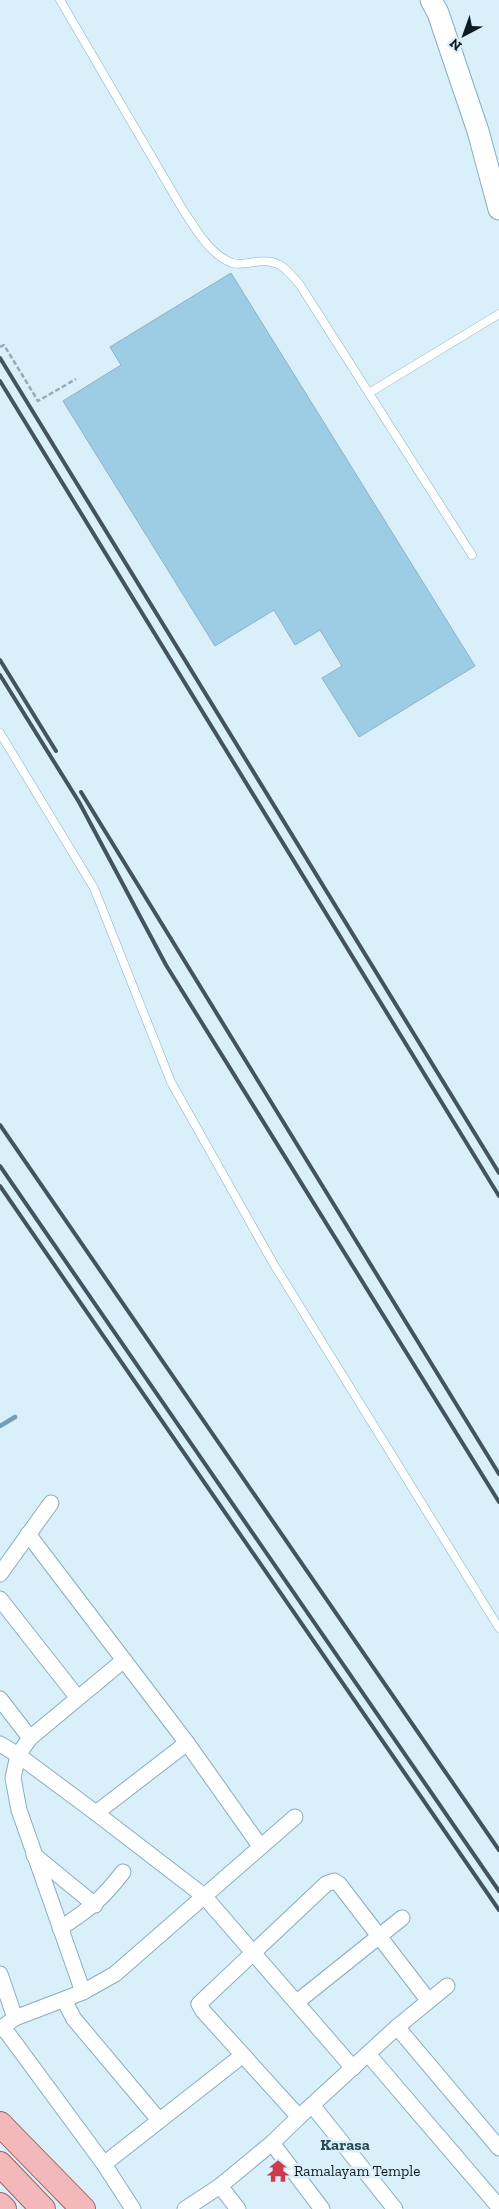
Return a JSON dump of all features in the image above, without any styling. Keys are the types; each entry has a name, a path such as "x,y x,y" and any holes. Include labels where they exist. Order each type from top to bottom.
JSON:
{"main road":[{"path":"0,2124 83,2209"},
{"path":"0,2164 43,2209"},
{"path":"0,2205 4,2209"}],"street":[{"path":"430,0 438,13 478,131 499,209"},
{"path":"2,1565 32,1540 51,1503"},
{"path":"32,1540 187,1743 260,1846"},
{"path":"0,1599 77,1697"},
{"path":"83,1992 33,1855 19,1810 13,1778 18,1755 30,1738 77,1697 124,1660"},
{"path":"0,1699 30,1738"},
{"path":"96,1813 187,1743"},
{"path":"0,1744 18,1755 96,1813 204,1896 252,1954 297,2002 353,2068"},
{"path":"6,2024 83,1992 115,1974 295,1816"},
{"path":"33,1855 95,1905"},
{"path":"60,1928 95,1905 106,1895 123,1872"},
{"path":"299,2117 203,2011 199,2004 326,1884 334,1881 339,1884 428,2000"},
{"path":"297,2002 402,1918"},
{"path":"0,1974 6,2024 104,2164 133,2209"},
{"path":"185,2209 220,2186 272,2143 397,2027 447,1986"},
{"path":"64,2000 74,2019 159,2120"},
{"path":"397,2027 499,2148"},
{"path":"368,2054 499,2207"},
{"path":"104,2164 243,2055"},
{"path":"312,2105 395,2209"},
{"path":"272,2143 322,2209"},
{"path":"220,2186 238,2209"}],"lane":[{"path":"60,0 178,202 205,242 232,263 272,262 285,267 300,285 472,555"},
{"path":"368,393 499,314"},
{"path":"0,733 94,888 171,1082 273,1263 499,1628"}],"path":[{"path":"0,347 4,345 38,401 76,379"}],"building":[{"path":"231,273 475,666 359,737 322,678 342,666 320,630 295,645 274,610 215,646 63,401 121,365 110,347"}],"waterway":[{"path":"0,1426 15,1417"}],"railway":[{"path":"0,358 499,1173"},
{"path":"0,381 499,1196"},
{"path":"0,660 56,751"},
{"path":"0,675 79,802 166,965 499,1502"},
{"path":"81,792 499,1474"},
{"path":"0,1125 499,1850"},
{"path":"0,1166 499,1891"},
{"path":"0,1186 499,1910"}],"place":[{"name":"Ramalayam Temple","path":"278,2171"}],"district":[{"name":"Karasa","path":"345,2144"}]}
